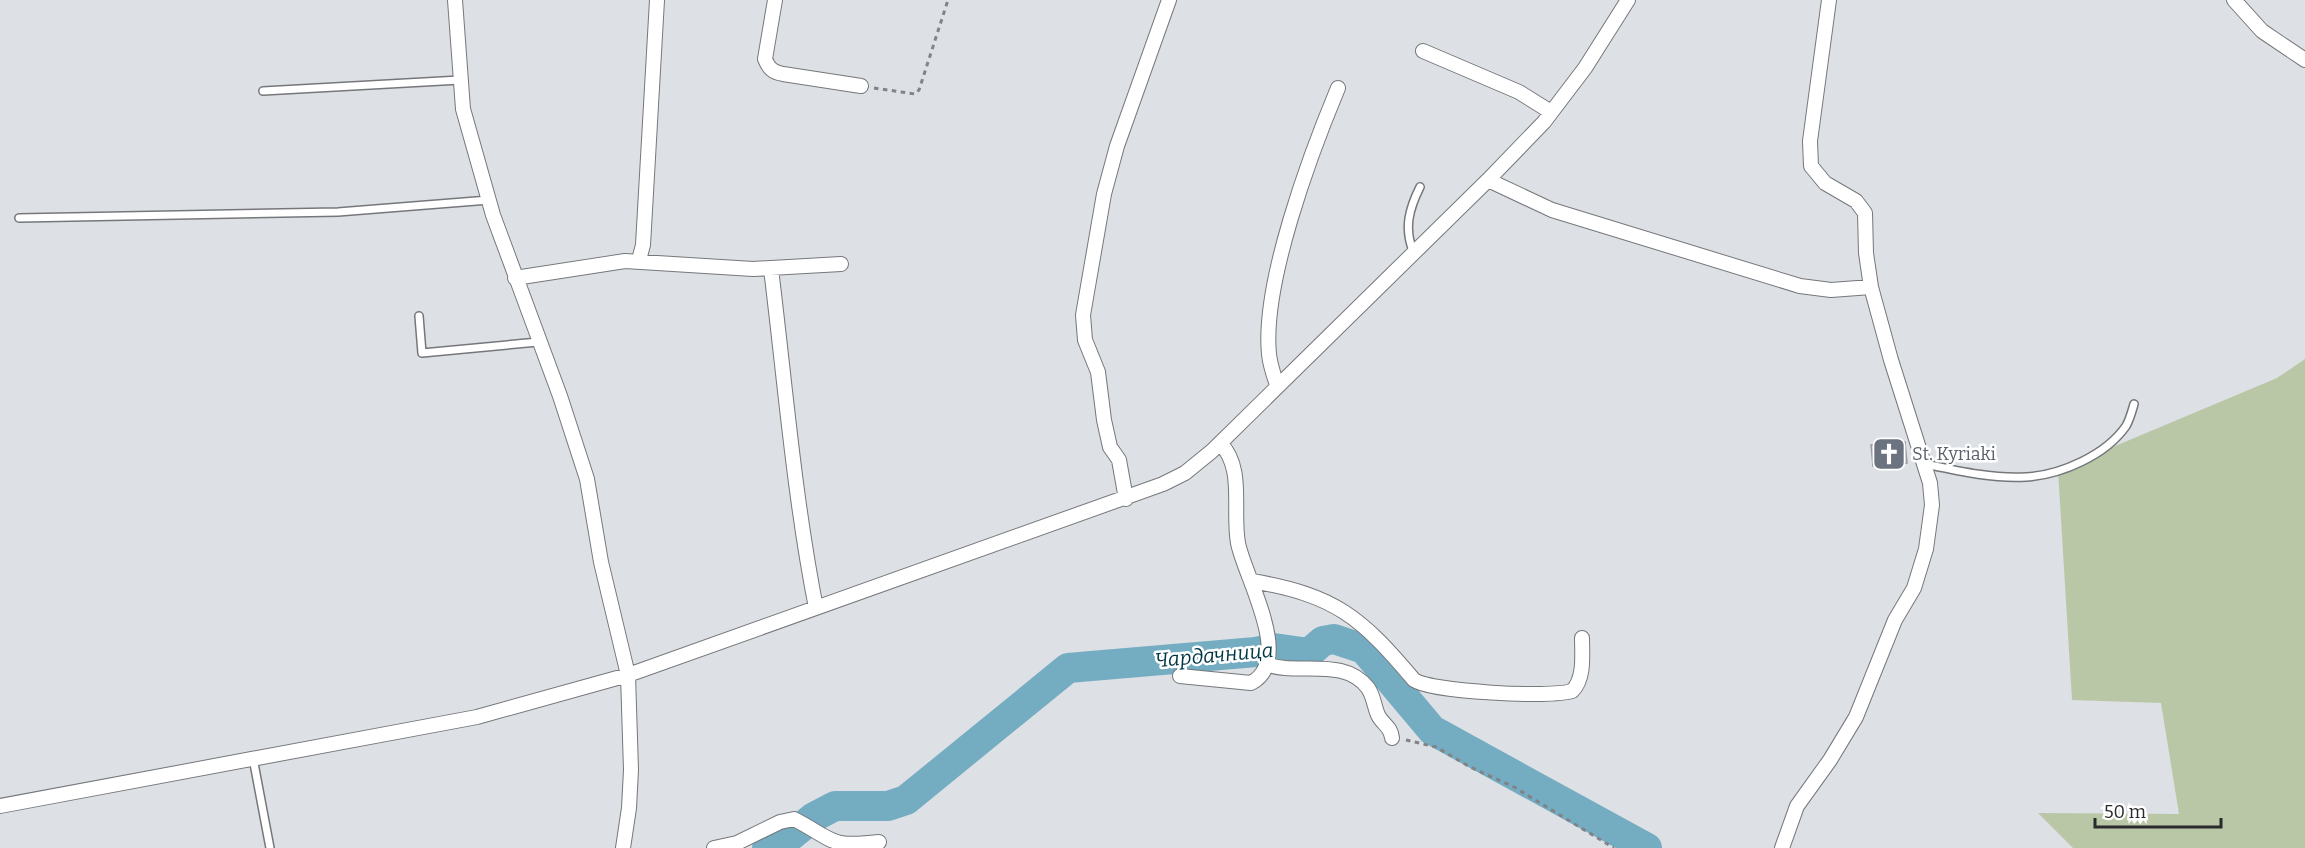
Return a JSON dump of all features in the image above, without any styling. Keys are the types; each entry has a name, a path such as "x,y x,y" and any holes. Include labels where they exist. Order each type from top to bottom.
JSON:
{"street":[{"path":"455,0 463,109 489,200 538,342 560,396 586,479 603,573 628,675 631,770 623,848"},
{"path":"639,260 643,245 657,0"},
{"path":"775,0 765,59 773,72 861,86"},
{"path":"1126,499 1119,460 1110,447 1098,372 1085,339 1083,315 1104,194 1169,0"},
{"path":"0,806 477,717 628,675 1126,499 1185,473 1220,442 1488,180 1551,112 1585,68 1628,0"},
{"path":"1782,848 1797,806 1830,760 1856,717 1895,620 1921,570 1932,505 1925,464 1891,360 1871,287 1865,213 1862,207 1847,194 1825,183 1811,166 1821,47 1829,0"},
{"path":"2234,0 2262,31 2305,60"},
{"path":"1423,51 1519,92 1551,112"},
{"path":"1277,386 1269,357 1268,339 1278,273 1307,173 1338,88"},
{"path":"1488,180 1552,210 1800,286 1831,290 1871,287"},
{"path":"515,278 550,270 639,260 718,268 771,269 841,264"},
{"path":"771,269 798,506 816,608"},
{"path":"1180,676 1251,683 1263,673 1267,626 1238,542 1233,460 1220,442"},
{"path":"1252,581 1290,588 1347,611 1378,638 1414,680 1421,685 1437,688 1466,692 1572,691 1577,687 1581,672 1582,638"},
{"path":"1266,654 1288,670 1318,667 1360,680 1373,698 1378,715 1390,728 1392,738"},
{"path":"714,848 737,843 788,819 808,827 836,844 859,845 879,842"},
{"path":"808,827 815,848"}],"lane":[{"path":"262,91 460,80"},
{"path":"1413,251 1409,239 1408,218 1420,187"},
{"path":"19,218 338,212 489,200"},
{"path":"419,316 422,353 538,342"},
{"path":"1925,464 1995,476 2027,477 2058,470 2092,456 2114,439 2127,424 2134,404"},
{"path":"254,758 270,848"}],"path":[{"path":"861,86 915,94 925,74 948,0"},
{"path":"1392,738 1436,747 1470,767 1515,787 1614,848"}],"green space":[{"path":"2305,359 2305,848 2073,848 2038,813 2179,814 2161,703 2072,700 2058,470 2277,378"}],"building":[{"name":"St. Kyriaki","path":"1905,442 1907,463 1873,466 1871,445"}],"waterway":[{"name":"Чардачница","path":"767,848 787,839 814,817 835,806 888,806 906,800 1068,668 1256,652 1274,648 1309,653 1323,641 1334,639 1364,649 1432,730 1647,848"}],"place":[{"name":"St. Kyriaki","path":"1889,454"}]}
